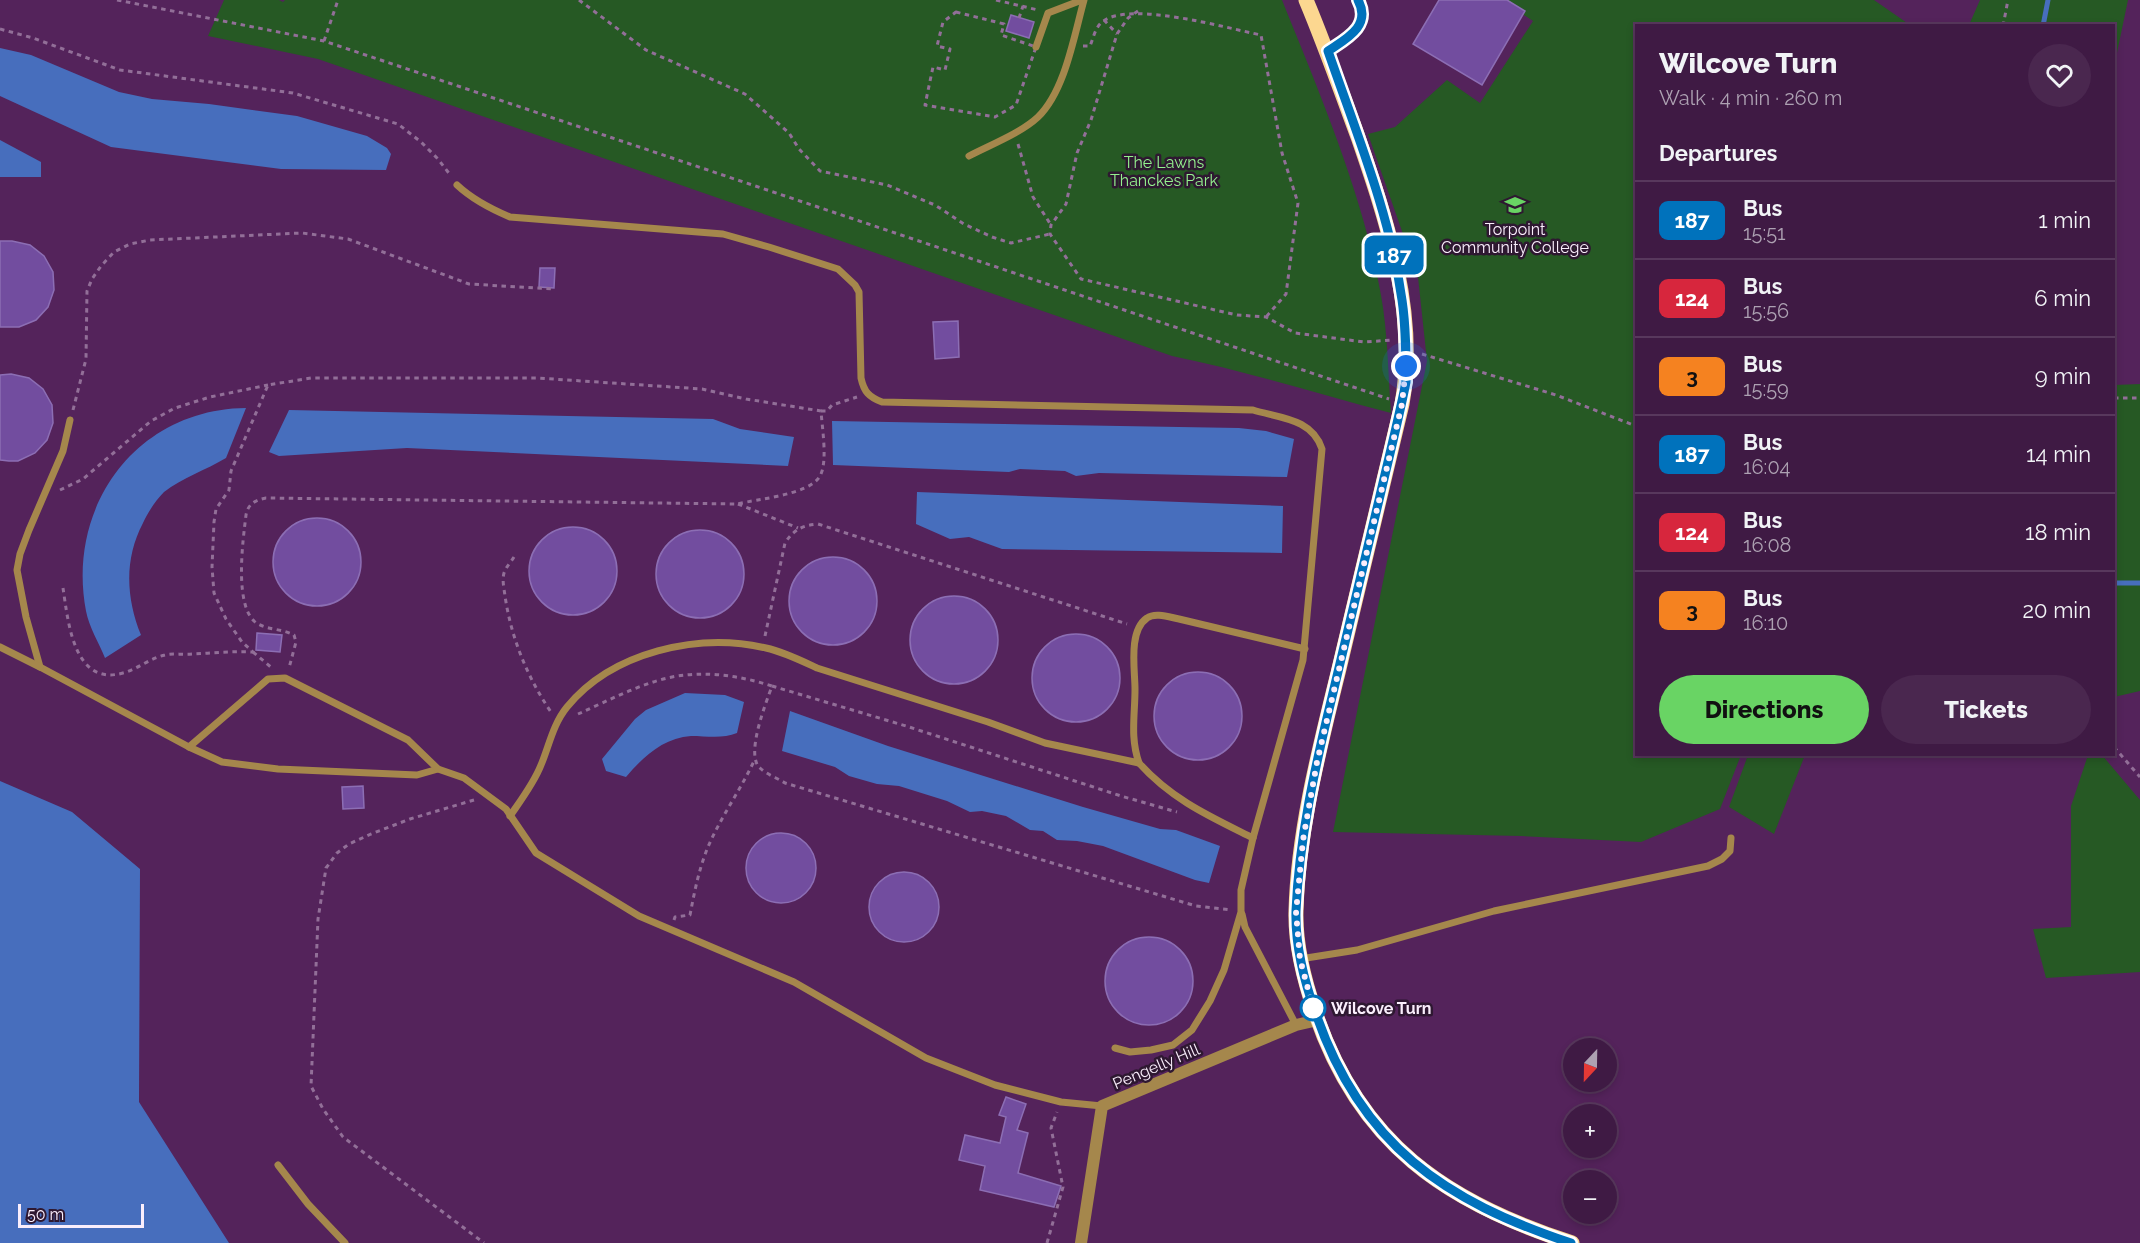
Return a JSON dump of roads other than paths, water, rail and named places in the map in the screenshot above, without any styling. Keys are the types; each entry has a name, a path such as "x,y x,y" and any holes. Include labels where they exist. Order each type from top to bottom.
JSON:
{"main road":[{"path":"1306,0 1328,51 1369,171 1391,245 1402,300 1406,344 1406,382 1317,762 1303,840 1296,912 1300,959 1318,1020 1343,1077 1366,1112 1390,1142 1423,1171 1492,1214 1528,1229 1572,1243"}],"street":[{"name":"Pengelly Hill","path":"1081,1243 1102,1106 1296,1025 1318,1020"}],"lane":[{"path":"1036,47 1048,13 1083,0"},
{"path":"969,156 1038,117 1055,94 1073,42 1083,0"},
{"path":"1328,51 1352,36 1360,24 1362,8 1358,0"},
{"path":"457,185 466,194 489,208 510,217 723,234 838,269 859,292 863,389 871,398 882,402 1253,410 1293,420 1309,428 1319,439 1322,449 1305,649 1241,890 1241,912 1245,927 1296,1025"},
{"path":"39,666 17,570 20,554 39,502 63,451 70,420"},
{"path":"1139,763 1133,731 1136,691 1133,650 1139,627 1145,619 1158,615 1305,649"},
{"path":"510,816 540,768 557,722 591,682 647,653 721,642 763,647 792,656 817,668 988,722 1045,743 1139,763 1169,793 1253,838"},
{"path":"0,647 189,747 222,762 278,769 417,775 438,769"},
{"path":"189,747 268,679 285,678 408,740 438,769 464,777 506,809 536,853 639,916 794,982 926,1058 995,1085 1061,1102 1102,1106"},
{"path":"1300,959 1357,950 1494,911 1708,867 1722,860 1730,851 1731,838"},
{"path":"1116,1048 1130,1052 1173,1045 1191,1030 1210,1001 1224,970 1241,912"},
{"path":"278,1165 308,1203 345,1243"}],"water":[{"path":"0,48 31,55 119,92 152,99 297,116 367,136 387,148 391,154 386,170 281,169 111,147 0,96"},
{"path":"0,140 41,162 41,177 0,177"},
{"path":"246,408 226,458 178,482 164,492 147,515 133,550 129,579 132,607 141,635 105,658 87,617 83,572 87,535 99,501 118,470 142,445 172,425 207,413"},
{"path":"289,410 713,419 740,429 794,437 788,466 407,448 279,456 269,452"},
{"path":"832,421 1239,428 1266,431 1294,439 1287,477 1099,473 1076,476 1065,471 1020,469 1009,472 833,465"},
{"path":"917,492 1283,506 1282,553 1002,549 969,537 950,539 916,524"},
{"path":"685,693 725,695 744,702 737,733 721,737 691,736 671,740 639,762 626,777 606,771 602,759 635,719 646,710"},
{"path":"790,711 888,746 1083,807 1160,829 1176,830 1220,846 1209,883 1103,846 1057,840 1043,831 1030,830 1006,816 982,811 970,812 947,801 899,786 877,784 849,776 835,767 782,751"},
{"path":"0,781 72,812 140,869 139,1102 229,1243 0,1243"}],"waterway":[{"path":"2043,24 2048,0"},
{"path":"2115,583 2140,583"}],"place":[{"name":"Torpoint Community College","path":"1515,205"},
{"name":"Wilcove Turn","path":"1313,1008"}],"park label":[{"name":"The Lawns Thanckes Park","path":"1164,171"}]}
